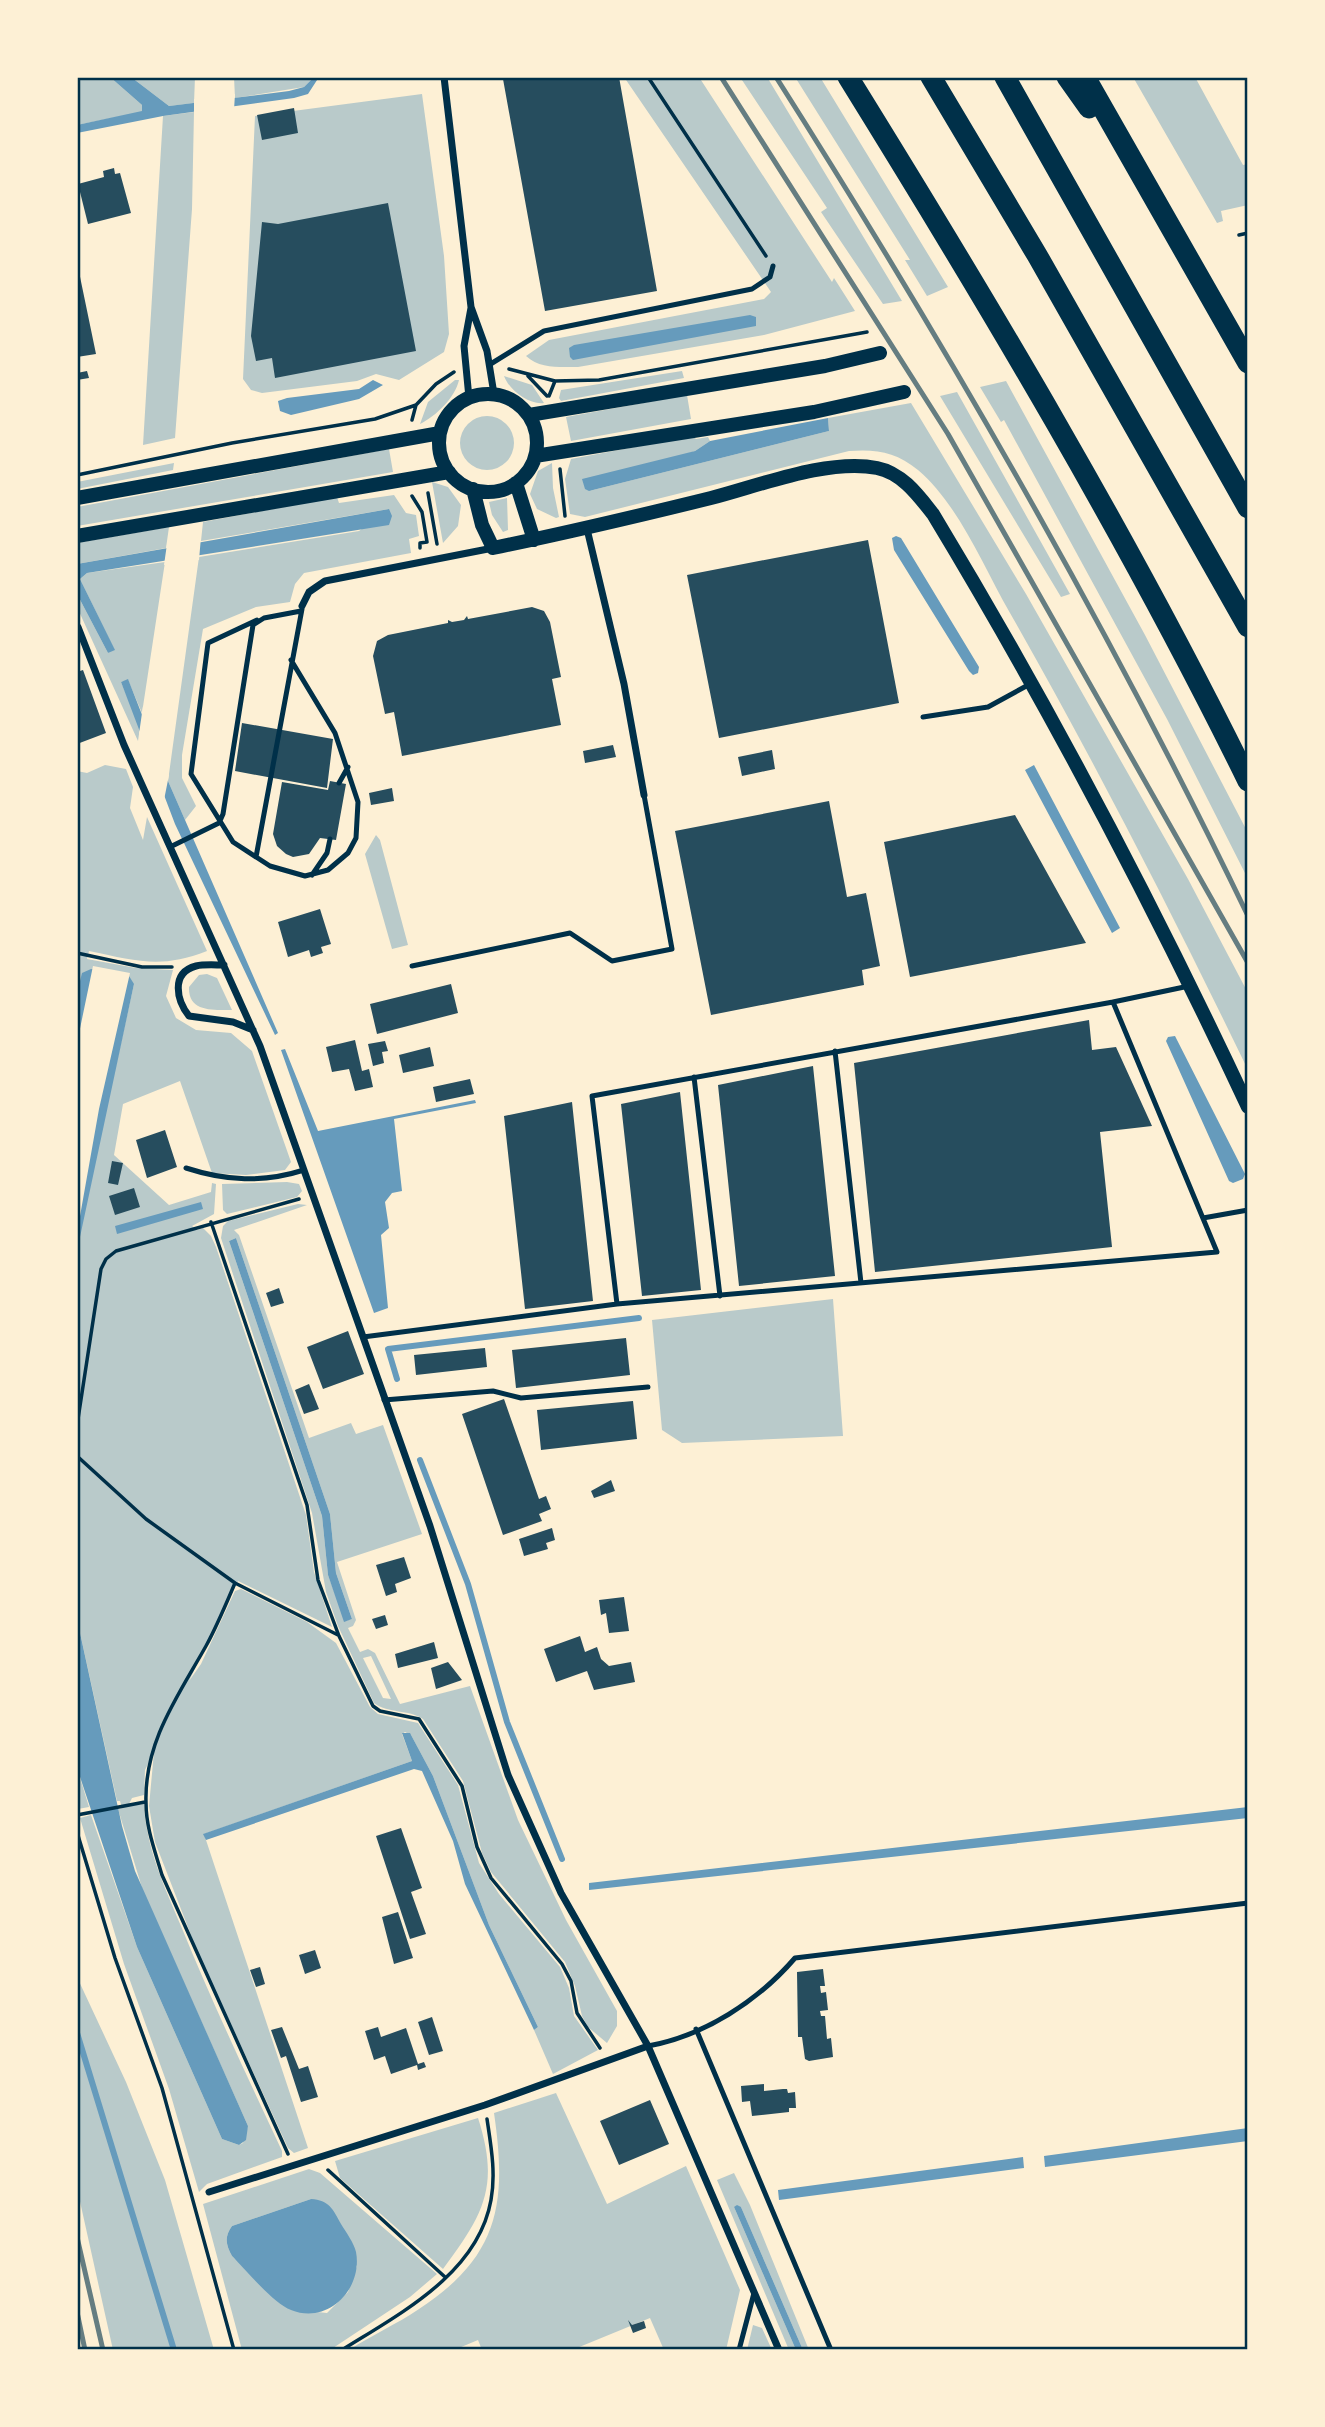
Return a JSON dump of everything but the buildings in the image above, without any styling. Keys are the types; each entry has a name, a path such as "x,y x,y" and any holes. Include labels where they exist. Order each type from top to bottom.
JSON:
{"highway":[{"path":"848,77 973,280 1124,545 1248,781"},
{"path":"931,77 1037,255 1244,619 1248,635"},
{"path":"1004,77 1248,508"},
{"path":"1067,77 1140,177"},
{"path":"1085,77 1248,363"}],"main road":[{"path":"529,415 825,366 880,353"},
{"path":"535,456 814,412 904,392"},
{"path":"494,394 514,401 529,415 536,435 535,456 528,471 516,483 491,492 473,489 449,472 439,450 440,433 450,412 469,398 494,394"},
{"path":"77,498 440,433"},
{"path":"473,489 482,525 493,548 587,529 815,471 866,466 886,470 908,485 933,514 1087,784 1191,986 1248,1107"},
{"path":"77,536 449,472"},
{"path":"516,483 534,540"}],"street":[{"path":"444,77 471,307 489,365 494,394"},
{"path":"469,398 464,346 471,307"},
{"path":"587,529 624,684 644,795"},
{"path":"302,608 309,592 325,581 493,548"},
{"path":"78,627 124,745 253,1030 430,1526 508,1775 561,1893 648,2046 779,2350"},
{"path":"224,965 195,966 183,973 178,985 178,1001 189,1016 233,1022 253,1030"},
{"path":"209,2192 485,2105 610,2062 648,2046"}],"lane":[{"path":"489,365 544,331 752,289 770,277 773,266"},
{"path":"256,857 291,660 302,608 257,620 208,643 190,769 219,823 233,842 256,857 289,874 312,875 342,859 356,838 358,802 348,766 335,733 291,660"},
{"path":"219,823 253,625 257,620"},
{"path":"923,718 988,707 1030,684"},
{"path":"339,783 348,766"},
{"path":"412,966 570,933 612,961 672,949 644,795"},
{"path":"170,847 219,823"},
{"path":"312,875 327,853 330,839"},
{"path":"617,1304 592,1096 1191,986"},
{"path":"363,1338 617,1304 1217,1252 1113,1002"},
{"path":"835,1051 861,1283"},
{"path":"694,1077 720,1296"},
{"path":"186,1168 218,1179 256,1180 304,1170"},
{"path":"1203,1218 1248,1210"},
{"path":"384,1399 492,1391 521,1398 648,1387"},
{"path":"648,2046 669,2042 747,2004 795,1958 1248,1903"},
{"path":"696,2029 831,2350"},
{"path":"739,2350 754,2293"}],"path":[{"path":"648,77 773,266"},
{"path":"1239,235 1248,233"},
{"path":"489,365 555,381 599,380 867,332"},
{"path":"77,475 219,445 375,419 416,405 436,384 466,367"},
{"path":"548,398 555,381"},
{"path":"77,953 142,967 195,966"},
{"path":"312,1196 211,1222 116,1251 106,1259 101,1269 78,1419 77,1456 146,1519 235,1583 339,1636"},
{"path":"211,1222 307,1505 318,1580 339,1636 373,1706 380,1711 419,1719 453,1768 462,1786 483,1862 491,1878 562,1964 571,1981 581,2021 610,2062"},
{"path":"235,1583 208,1643 167,1712 154,1743 145,1801 148,1827 162,1875 292,2165"},
{"path":"77,1815 145,1801"},
{"path":"77,1832 115,1958 162,2088 234,2350"},
{"path":"342,2350 422,2300 472,2247 491,2202 494,2163 485,2105"},
{"path":"314,2158 445,2277"}],"shaded area":[{"path":"77,77 110,77 142,105 142,112 77,125"},
{"path":"131,77 195,77 194,103 169,106"},
{"path":"234,77 314,77 304,87 235,98"},
{"path":"624,77 699,77 832,282 834,278 855,311 764,335 578,367 544,365 526,356 549,340 764,299 771,292"},
{"path":"740,77 767,77 902,301 883,304 821,212 827,208"},
{"path":"795,77 820,77 948,287 927,296 905,260 910,260"},
{"path":"1133,77 1195,77 1243,165 1248,164 1248,205 1221,211 1223,221 1217,223"},
{"path":"422,94 444,256 449,334 444,352 399,380 376,374 357,381 262,393 251,390 243,379 255,116"},
{"path":"194,112 192,209 175,438 143,445 163,116"},
{"path":"682,371 684,378 561,401 559,398 561,390"},
{"path":"504,376 532,385 544,403 532,402 520,395"},
{"path":"455,380 459,380 449,400 420,424 428,402"},
{"path":"1006,381 1145,635 1248,833 1248,879 1167,719 1004,420 1001,422 980,387"},
{"path":"957,392 1070,594 1061,597 940,396"},
{"path":"687,395 691,419 571,441 566,417"},
{"path":"911,403 1026,594 1188,879 1248,993 1248,1070 1133,839 969,537 946,500 918,470 902,459 886,453 849,451 585,517 570,514 565,479 571,459 693,436 696,439 708,437 710,441 695,451 589,491 829,431 828,418"},
{"path":"487,416 506,424 514,443 506,462 487,470 468,462 460,443 468,424"},
{"path":"389,449 393,472 77,526 77,507"},
{"path":"174,463 173,470 77,489 77,482"},
{"path":"552,463 553,488 559,517 556,518 537,509 530,494 538,471"},
{"path":"432,482 448,487 461,505 458,526 443,543"},
{"path":"394,495 406,513 416,515 419,536 409,539 411,553 304,573 295,584 290,602 256,607 203,629 182,755 182,778 196,806 185,820 168,781 199,557 359,531 389,509 201,541 203,522 337,497 339,503"},
{"path":"507,498 508,530 503,532 492,515 489,502"},
{"path":"169,527 166,548 77,564 77,543"},
{"path":"165,562 142,713 128,680 121,682 140,727 138,741 77,607 77,594 108,653 114,649 80,579 87,573"},
{"path":"105,765 126,769 133,787 130,808 143,840 147,817 207,951 162,962 89,951 87,959 136,968 173,970 166,996 176,1018 196,1030 231,1033 252,1051 291,1162 285,1170 246,1175 212,1173 180,1081 123,1104 114,1155 169,1205 211,1192 212,1183 216,1184 214,1214 192,1226 197,1230 203,1228 216,1247 306,1515 314,1572 332,1627 238,1581 189,1681 201,1664 235,1591 241,1589 307,1622 336,1643 370,1707 378,1714 418,1723 458,1785 479,1863 499,1894 560,1967 569,1988 574,2016 598,2050 553,2074 534,2030 538,2027 489,1925 433,1776 411,1735 405,1732 402,1734 412,1761 204,1834 308,2148 294,2153 288,2148 196,1948 155,1842 149,1806 154,1752 145,1770 144,1795 132,1798 128,1806 144,1804 148,1836 162,1881 217,2011 282,2151 282,2157 207,2184 199,2192 169,2089 124,1964 80,1818 91,1815 137,1947 222,2139 239,2145 243,2143 248,2126 143,1891 118,1809 122,1808 120,1801 117,1801 77,1619 77,1123 99,1142 134,984 77,1008 77,771 87,773"},
{"path":"376,835 380,840 408,945 392,949 365,854"},
{"path":"207,974 217,978 232,1010 203,1008 193,1001 189,987 199,975"},
{"path":"222,1184 299,1184 302,1191 297,1197 227,1214 223,1210"},
{"path":"298,1204 307,1205 234,1230 239,1235 309,1438 351,1423 356,1434 383,1425 422,1534 337,1562 356,1620 353,1626 348,1628 360,1652 368,1649 375,1653 400,1704 470,1686 518,1820 566,1920 617,2011 617,2026 607,2043 588,2027 582,2016 575,1986 565,1962 491,1872 482,1853 463,1781 423,1719 374,1703 338,1626 326,1592 312,1513 221,1238 223,1226 228,1221","holes":["236,1238 330,1514 336,1573 352,1619 345,1621 328,1575 322,1516 229,1241","371,1656 391,1699 383,1698 363,1658"]},
{"path":"833,1299 843,1436 682,1443 662,1430 652,1320"},
{"path":"77,1768 89,1807 78,1809 77,1806"},
{"path":"77,1977 126,2082 165,2180 214,2350 113,2350 77,2188"},
{"path":"556,2093 607,2204 686,2166 740,2290 726,2350 664,2350 650,2318 572,2350 482,2350 478,2340 454,2350 349,2350 419,2309 467,2269 482,2247 492,2224 497,2200 498,2145 494,2113"},
{"path":"478,2118 488,2163 484,2198 469,2232 443,2269 340,2178 335,2161"},
{"path":"309,2169 320,2173 437,2274 410,2297 330,2350 242,2350 203,2204","holes":["311,2199 357,2266 348,2292 327,2313 289,2309 232,2256 227,2237 232,2226"]},
{"path":"734,2173 750,2205 809,2350 803,2350 741,2207 734,2207 796,2350 789,2350 717,2180"},
{"path":"753,2325 762,2328 772,2350 747,2350"}],"water":[{"path":"110,77 131,77 169,106 289,91 304,87 314,77 319,77 308,94 294,98 163,116 77,133 77,125 142,111 142,105"},
{"path":"750,315 756,317 756,326 573,360 570,357 569,348 574,345"},
{"path":"373,380 383,385 359,399 291,415 280,411 278,401 287,398 359,389"},
{"path":"828,418 829,431 589,491 585,489 582,479 695,451 710,441"},
{"path":"389,509 392,516 389,525 87,573 80,579 115,650 108,653 77,594 77,564"},
{"path":"892,538 901,538 979,667 978,673 973,675 969,671 894,550"},
{"path":"128,679 168,781 278,1033 275,1035 175,824 121,682"},
{"path":"1034,765 1120,928 1112,933 1025,770"},
{"path":"91,969 129,976 134,984 77,1251 77,993 82,973"},
{"path":"1175,1036 1245,1174 1243,1179 1233,1183 1229,1181 1166,1041 1168,1037"},
{"path":"285,1049 318,1131 475,1100 476,1103 394,1119 402,1191 392,1193 385,1202 389,1228 381,1235 388,1308 374,1313 281,1050"},
{"path":"201,1202 203,1209 117,1234 115,1226"},
{"path":"236,1238 330,1514 336,1573 352,1619 344,1622 328,1575 322,1516 229,1241"},
{"path":"77,1619 122,1826 135,1871 248,2126 246,2140 239,2145 222,2139 137,1947 77,1768"},
{"path":"402,1733 410,1733 433,1776 489,1925 538,2027 534,2030 465,1884 453,1841 422,1771 414,1769 206,1840 203,1834 412,1761"},
{"path":"1248,1807 1248,1818 589,1890 589,1883"},
{"path":"1248,2128 1248,2141 1045,2167 1044,2156"},
{"path":"1023,2157 1024,2168 779,2200 778,2190"},
{"path":"311,2199 326,2203 333,2210 354,2245 357,2266 348,2291 340,2300 330,2308 305,2313 284,2306 260,2286 232,2256 227,2237 232,2226"},
{"path":"734,2207 741,2207 803,2350 796,2350"}],"pier":[{"path":"235,94 234,110 194,115 194,99"},
{"path":"201,537 199,560 164,565 167,544"},
{"path":"143,706 169,775 164,800 139,734"},
{"path":"93,966 130,973 99,1109 77,1233 77,1043"}],"waterway":[{"path":"397,1379 388,1349 639,1318"},
{"path":"420,1460 468,1584 507,1722 562,1859"},
{"path":"77,2033 174,2350"}],"railway":[{"path":"721,77 948,434 1248,963"},
{"path":"776,77 903,282 1024,490 1140,701 1248,916"},
{"path":"77,2237 103,2350"},
{"path":"77,2312 85,2350"}]}
